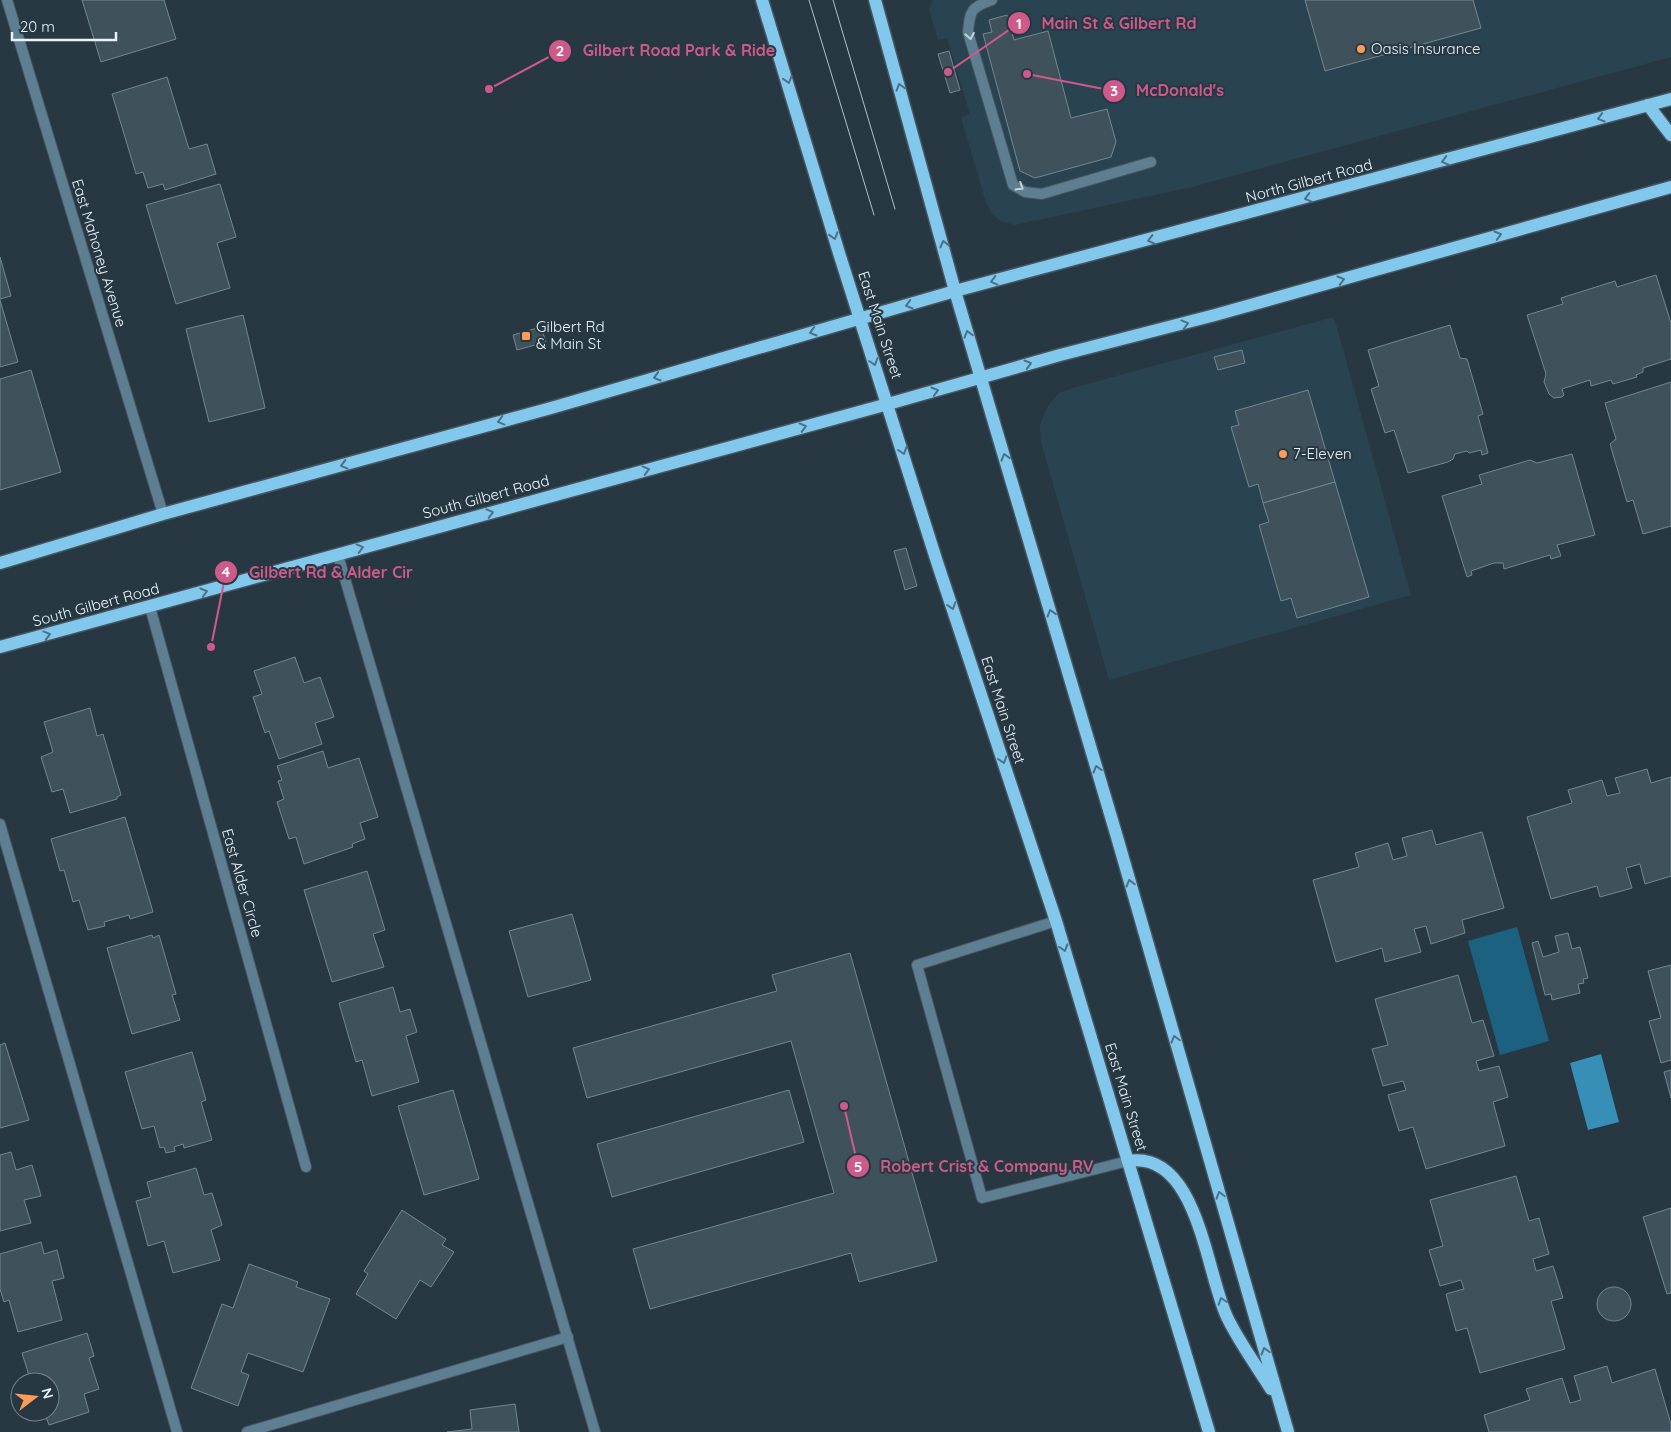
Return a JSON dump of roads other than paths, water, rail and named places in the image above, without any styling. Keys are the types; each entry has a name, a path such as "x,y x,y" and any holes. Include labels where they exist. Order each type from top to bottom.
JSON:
{"main road":[{"name":"East Main Street","path":"762,0 937,562 1056,921 1209,1432"},
{"path":"876,0 955,291 1120,846 1288,1432"},
{"name":"North Gilbert Road","path":"955,291 1671,99"},
{"path":"1648,105 1671,135"},
{"path":"981,378 1216,315 1671,187"},
{"path":"0,563 163,514 551,408 955,291"},
{"name":"South Gilbert Road","path":"0,647 981,378"},
{"path":"1128,1161 1146,1161 1160,1166 1170,1174 1185,1194 1193,1212 1227,1316 1280,1404"}],"street":[{"name":"East Mahoney Avenue","path":"7,0 163,514"},
{"path":"992,0 976,5 970,14 968,32 1013,185 1025,192 1042,194 1151,162"},
{"path":"338,554 595,1432"},
{"name":"East Alder Circle","path":"150,607 306,1167"},
{"path":"0,824 177,1432"},
{"path":"1056,921 917,965 982,1198 1128,1161"},
{"path":"247,1432 568,1337"}],"tram line":[{"path":"809,0 874,215"},
{"path":"833,0 895,209"}],"place":[{"name":"Oasis Insurance","path":"1361,49"},
{"name":"Main St & Gilbert Rd","path":"948,72"},
{"name":"McDonald's","path":"1027,74"},
{"name":"Gilbert Road Park & Ride","path":"489,89"},
{"name":"Gilbert Rd & Main St","path":"526,336"},
{"name":"7-Eleven","path":"1283,454"},
{"name":"Gilbert Rd & Alder Cir","path":"211,647"},
{"name":"Robert Crist & Company RV","path":"844,1106"}]}
